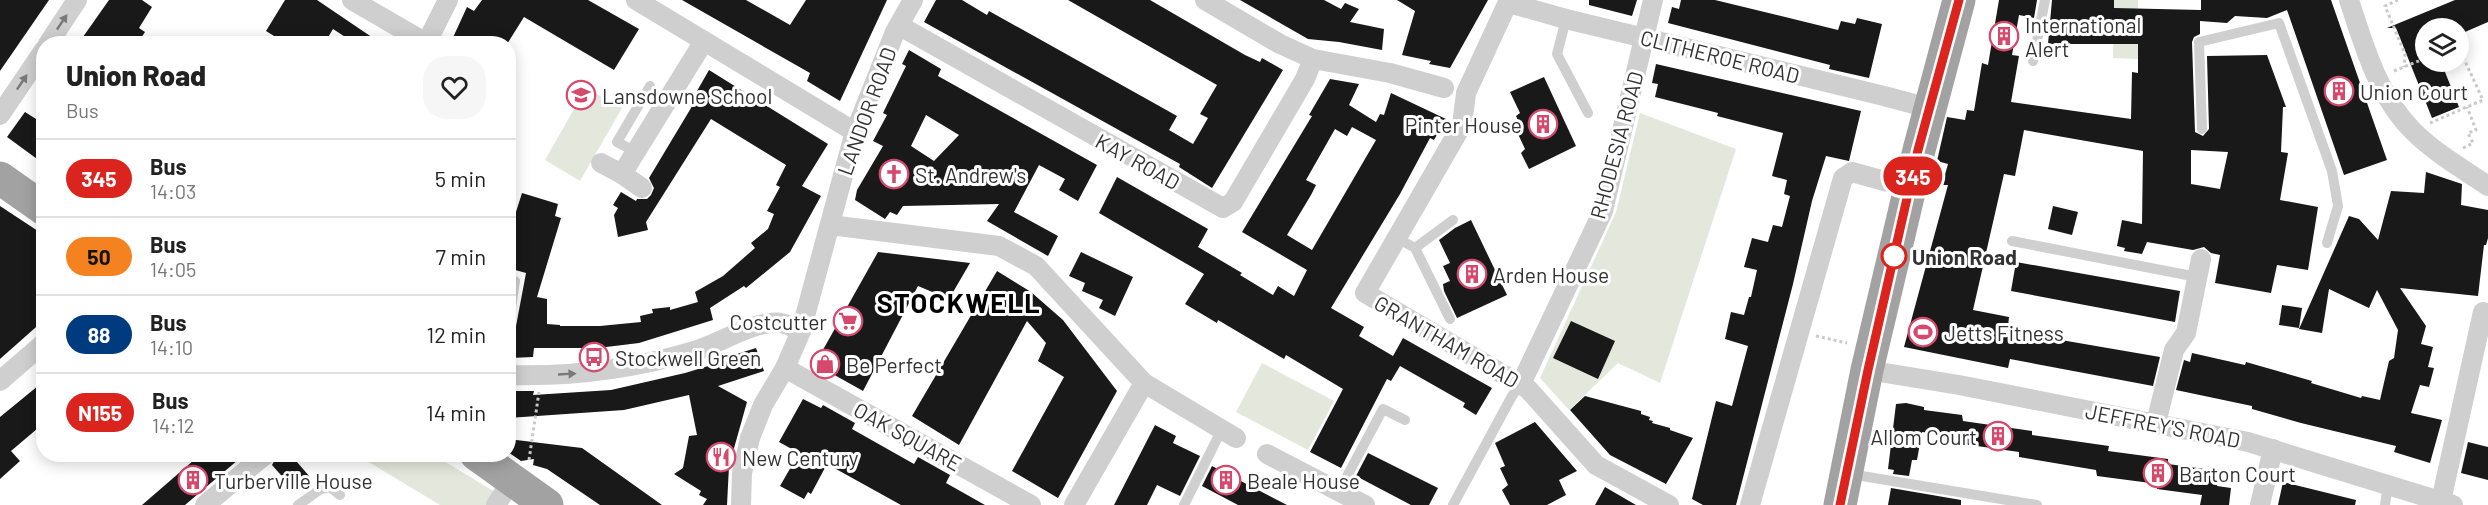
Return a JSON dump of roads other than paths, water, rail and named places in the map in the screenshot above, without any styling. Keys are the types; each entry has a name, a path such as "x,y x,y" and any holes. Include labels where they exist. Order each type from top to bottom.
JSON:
{"highway":[{"path":"1840,505 1870,360 1910,188 1959,0"},
{"path":"0,178 36,203"},
{"path":"485,462 511,484 547,505"}],"street":[{"path":"53,36 77,0"},
{"path":"352,0 414,36"},
{"path":"430,36 448,0"},
{"path":"636,0 855,132"},
{"name":"LANDOR ROAD","path":"830,225 855,132 895,32 913,0"},
{"path":"1205,0 1280,44 1312,59 1390,73 1444,88"},
{"name":"RHODESIA ROAD","path":"1521,384 1603,211 1653,0"},
{"path":"2349,0 2377,79 2404,120 2419,136 2488,186"},
{"name":"CLITHEROE ROAD","path":"1509,1 1566,19 1892,98 1930,112"},
{"name":"GRANTHAM ROAD","path":"1509,1 1466,93 1462,125 1365,293 1521,384 1596,465 1669,505"},
{"name":"KAY ROAD","path":"900,26 1223,208 1233,202 1305,79 1312,59"},
{"path":"622,174 704,41"},
{"path":"0,114 36,62"},
{"path":"601,163 642,188"},
{"path":"1750,505 1843,178 1852,172 1910,188"},
{"path":"741,505 742,472 750,438 763,405 785,368 801,331 830,225 999,246 1036,266 1144,383 1229,434"},
{"path":"2156,423 2174,350 2186,333 2199,268"},
{"path":"2447,503 2483,312"},
{"path":"516,375 590,373 634,367 698,350 768,323 781,322 801,331"},
{"path":"0,381 36,350"},
{"name":"JEFFREY'S ROAD","path":"1870,360 2248,442 2447,503"},
{"name":"OAK SQUARE","path":"785,368 1031,505"},
{"path":"1074,505 1144,383"},
{"path":"2260,505 2273,449"},
{"path":"1267,454 1365,505"},
{"path":"205,505 256,462"}],"lane":[{"path":"2033,61 2045,0"},
{"path":"2247,30 2258,17"},
{"path":"1566,19 1557,54 1588,113"},
{"path":"2202,129 2199,42 2279,23 2332,171 2338,206 2327,243"},
{"path":"636,152 616,142 650,86"},
{"path":"1415,248 1453,220"},
{"path":"1396,238 1415,248 1450,319"},
{"path":"2012,241 2199,268"},
{"path":"1454,505 1512,396 1521,384"},
{"path":"1339,491 1383,409 1405,420"},
{"path":"1184,505 1229,434"},
{"path":"1846,473 2037,505"},
{"path":"2385,505 2388,484"},
{"path":"298,505 321,489 330,488 340,495"}],"place":[{"name":"International Alert","path":"2004,36"},
{"name":"Union Court","path":"2339,91"},
{"name":"Lansdowne School","path":"581,95"},
{"name":"Pinter House","path":"1543,124"},
{"name":"St. Andrew's","path":"894,174"},
{"name":"Union Road","path":"1894,256"},
{"name":"Arden House","path":"1472,274"},
{"name":"Costcutter","path":"848,321"},
{"name":"Jetts Fitness","path":"1923,332"},
{"name":"Stockwell Green","path":"594,357"},
{"name":"Be Perfect","path":"825,364"},
{"name":"Allom Court","path":"1998,436"},
{"name":"New Century","path":"721,457"},
{"name":"Barton Court","path":"2158,473"},
{"name":"Turberville House","path":"193,480"},
{"name":"Beale House","path":"1226,480"}],"district":[{"name":"STOCKWELL","path":"959,302"}]}
